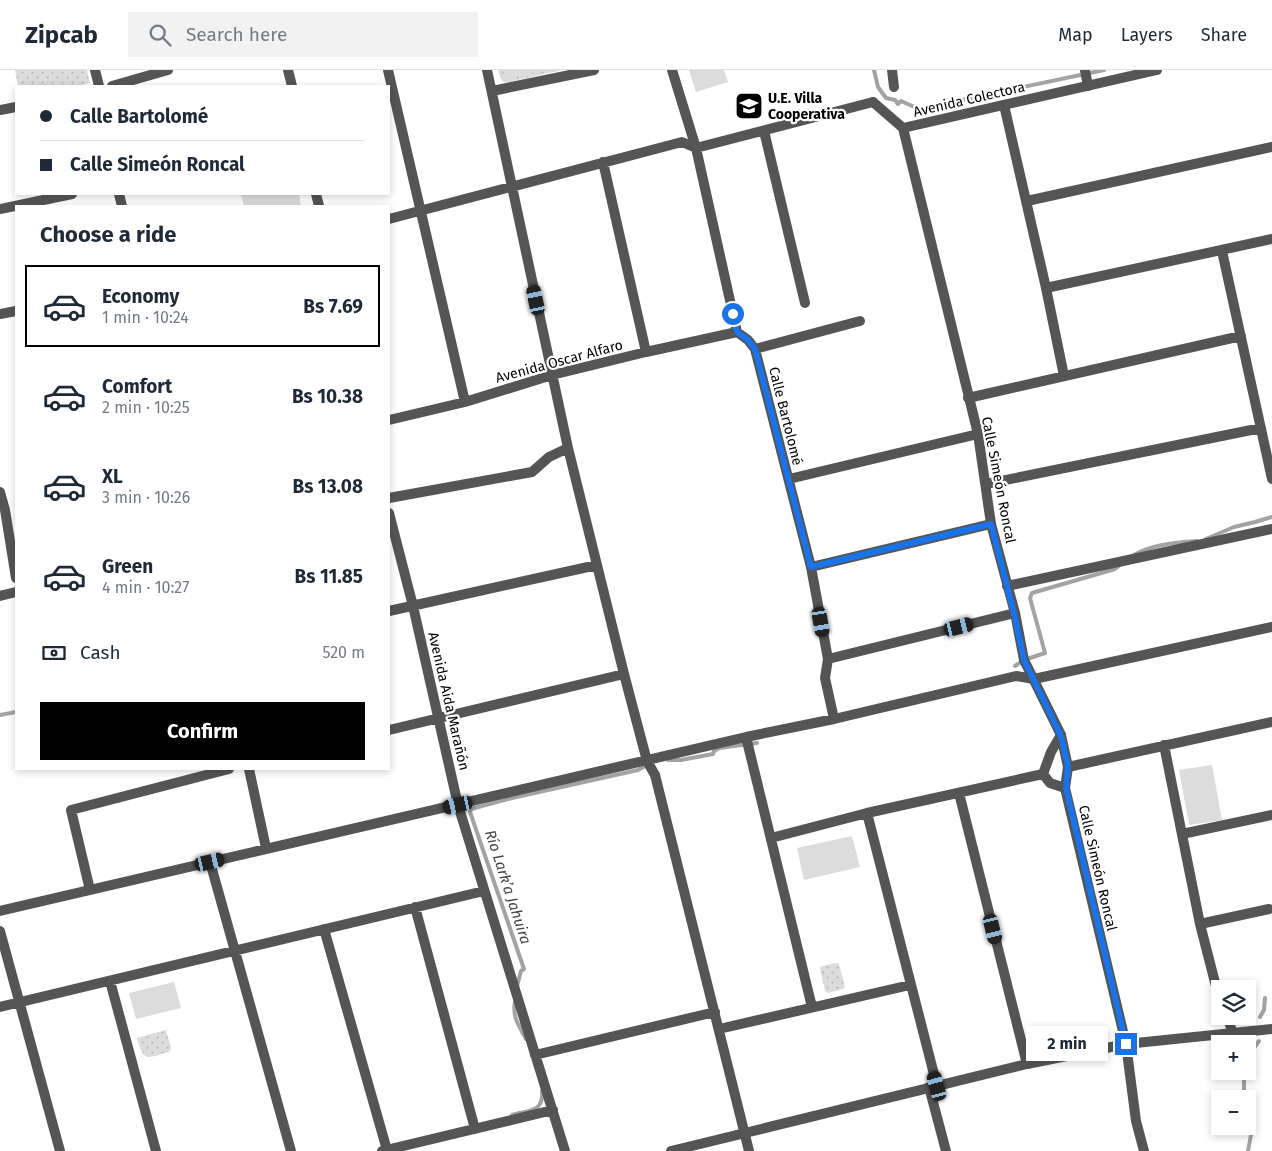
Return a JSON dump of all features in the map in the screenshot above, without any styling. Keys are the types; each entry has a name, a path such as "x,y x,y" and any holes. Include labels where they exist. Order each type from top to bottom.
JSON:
{"street":[{"path":"95,70 99,85"},
{"path":"116,85 168,70"},
{"path":"288,70 292,85"},
{"path":"388,70 465,402"},
{"path":"487,70 568,448 647,761 655,775 749,1151"},
{"path":"492,91 594,70"},
{"path":"672,70 696,148 737,332 748,340 755,349 860,321"},
{"path":"892,70 894,87"},
{"path":"1085,70 1088,86"},
{"name":"Avenida Colectora","path":"903,128 1157,70"},
{"path":"390,219 682,142 696,148 873,102 903,128"},
{"path":"1004,105 1027,201 1064,376"},
{"path":"0,110 15,107"},
{"name":"Calle Simeón Roncal","path":"903,128 978,434 991,524 1024,660 1061,736 1068,766 1066,788 1126,1044 1136,1121 1144,1151"},
{"path":"764,131 805,303"},
{"path":"1027,201 1272,147"},
{"path":"603,162 646,352"},
{"path":"19,205 67,195"},
{"path":"0,209 15,206"},
{"path":"1046,288 1272,239"},
{"path":"1222,251 1272,479"},
{"path":"0,314 15,311"},
{"name":"Avenida Oscar Alfaro","path":"390,420 465,402 552,375 737,332"},
{"path":"968,398 1241,336"},
{"name":"Calle Bartolomé","path":"755,349 811,567 828,659 825,678 834,719"},
{"path":"986,484 1261,428"},
{"path":"789,479 978,434"},
{"path":"390,498 532,472 549,457 568,448"},
{"path":"0,492 15,573"},
{"path":"3,511 15,507"},
{"name":"Avenida Aida Marañón","path":"390,517 440,718 458,805 565,1151"},
{"path":"811,567 991,524"},
{"path":"1007,586 1272,529"},
{"path":"390,611 597,564"},
{"path":"0,596 15,592"},
{"path":"828,659 1014,613"},
{"path":"0,911 1016,676 1034,679 1272,627"},
{"path":"390,730 624,674"},
{"path":"1068,766 1272,722"},
{"path":"1043,774 1051,752 1061,736"},
{"path":"746,737 812,1007"},
{"path":"1164,745 1200,924 1214,980"},
{"path":"90,890 70,810 224,770"},
{"path":"249,770 266,848"},
{"path":"1043,774 1050,783 1066,788"},
{"path":"771,838 867,813 1043,774"},
{"path":"959,793 1027,1064"},
{"path":"867,813 910,984 946,1151"},
{"path":"1182,834 1272,815"},
{"path":"210,862 291,1151"},
{"path":"0,1007 484,891"},
{"path":"415,908 475,1128"},
{"path":"1200,924 1269,909"},
{"path":"324,929 384,1150 553,1110"},
{"path":"0,931 60,1151"},
{"path":"110,981 156,1151"},
{"path":"719,1029 910,984"},
{"path":"535,1055 715,1012"},
{"path":"1230,1025 1233,1034"},
{"path":"671,1151 1027,1064 1126,1044 1272,1029"}],"shaded area":[{"path":"15,70 87,70 90,83 82,85 18,85"},
{"path":"498,70 562,70 505,83 501,79"},
{"path":"504,70 543,70 506,79"},
{"path":"689,70 724,70 728,82 696,92"},
{"path":"241,195 299,195 301,205 244,205"},
{"path":"1212,765 1222,820 1189,825 1179,770"},
{"path":"852,836 860,867 804,880 797,848"},
{"path":"836,963 839,964 845,987 828,993 825,991 820,968"},
{"path":"174,982 181,1008 136,1019 129,993"},
{"path":"166,1030 171,1048 169,1052 151,1057 144,1055 137,1038"}],"waterway":[{"name":"Río Lark’a Jahuira","path":"874,70 878,87 886,98 895,100 898,104 901,101 919,109 1104,70"},
{"path":"1206,539 1234,527 1272,517"},
{"path":"1134,555 1164,545 1197,541"},
{"path":"1015,666 1024,660 1045,653 1030,598 1032,593 1115,569 1120,565"},
{"path":"0,715 15,712"},
{"name":"Río Lark’a Jahuira","path":"668,760 681,760 713,754 719,748 757,743"},
{"name":"Río Lark’a Jahuira","path":"517,986 521,971 524,969 470,812 471,809 638,770 647,765"},
{"name":"Río Lark’a Jahuira","path":"1260,1017 1264,1010 1265,998"},
{"name":"Río Lark’a Jahuira","path":"515,1002 515,1017 526,1039"},
{"name":"Río Lark’a Jahuira","path":"1256,1045 1259,1041"},
{"name":"Río Lark’a Jahuira","path":"1244,1080 1244,1090"},
{"name":"Río Lark’a Jahuira","path":"512,1115 538,1107 542,1098 542,1091"},
{"name":"Río Lark’a Jahuira","path":"1248,1151 1251,1135"}],"place":[{"name":"U.E. Villa Cooperativa","path":"749,106"}],"route":[{"path":"733,314 737,332 748,340 755,349 811,567 991,524 1024,660 1061,736 1068,766 1066,788 1126,1044"}]}
